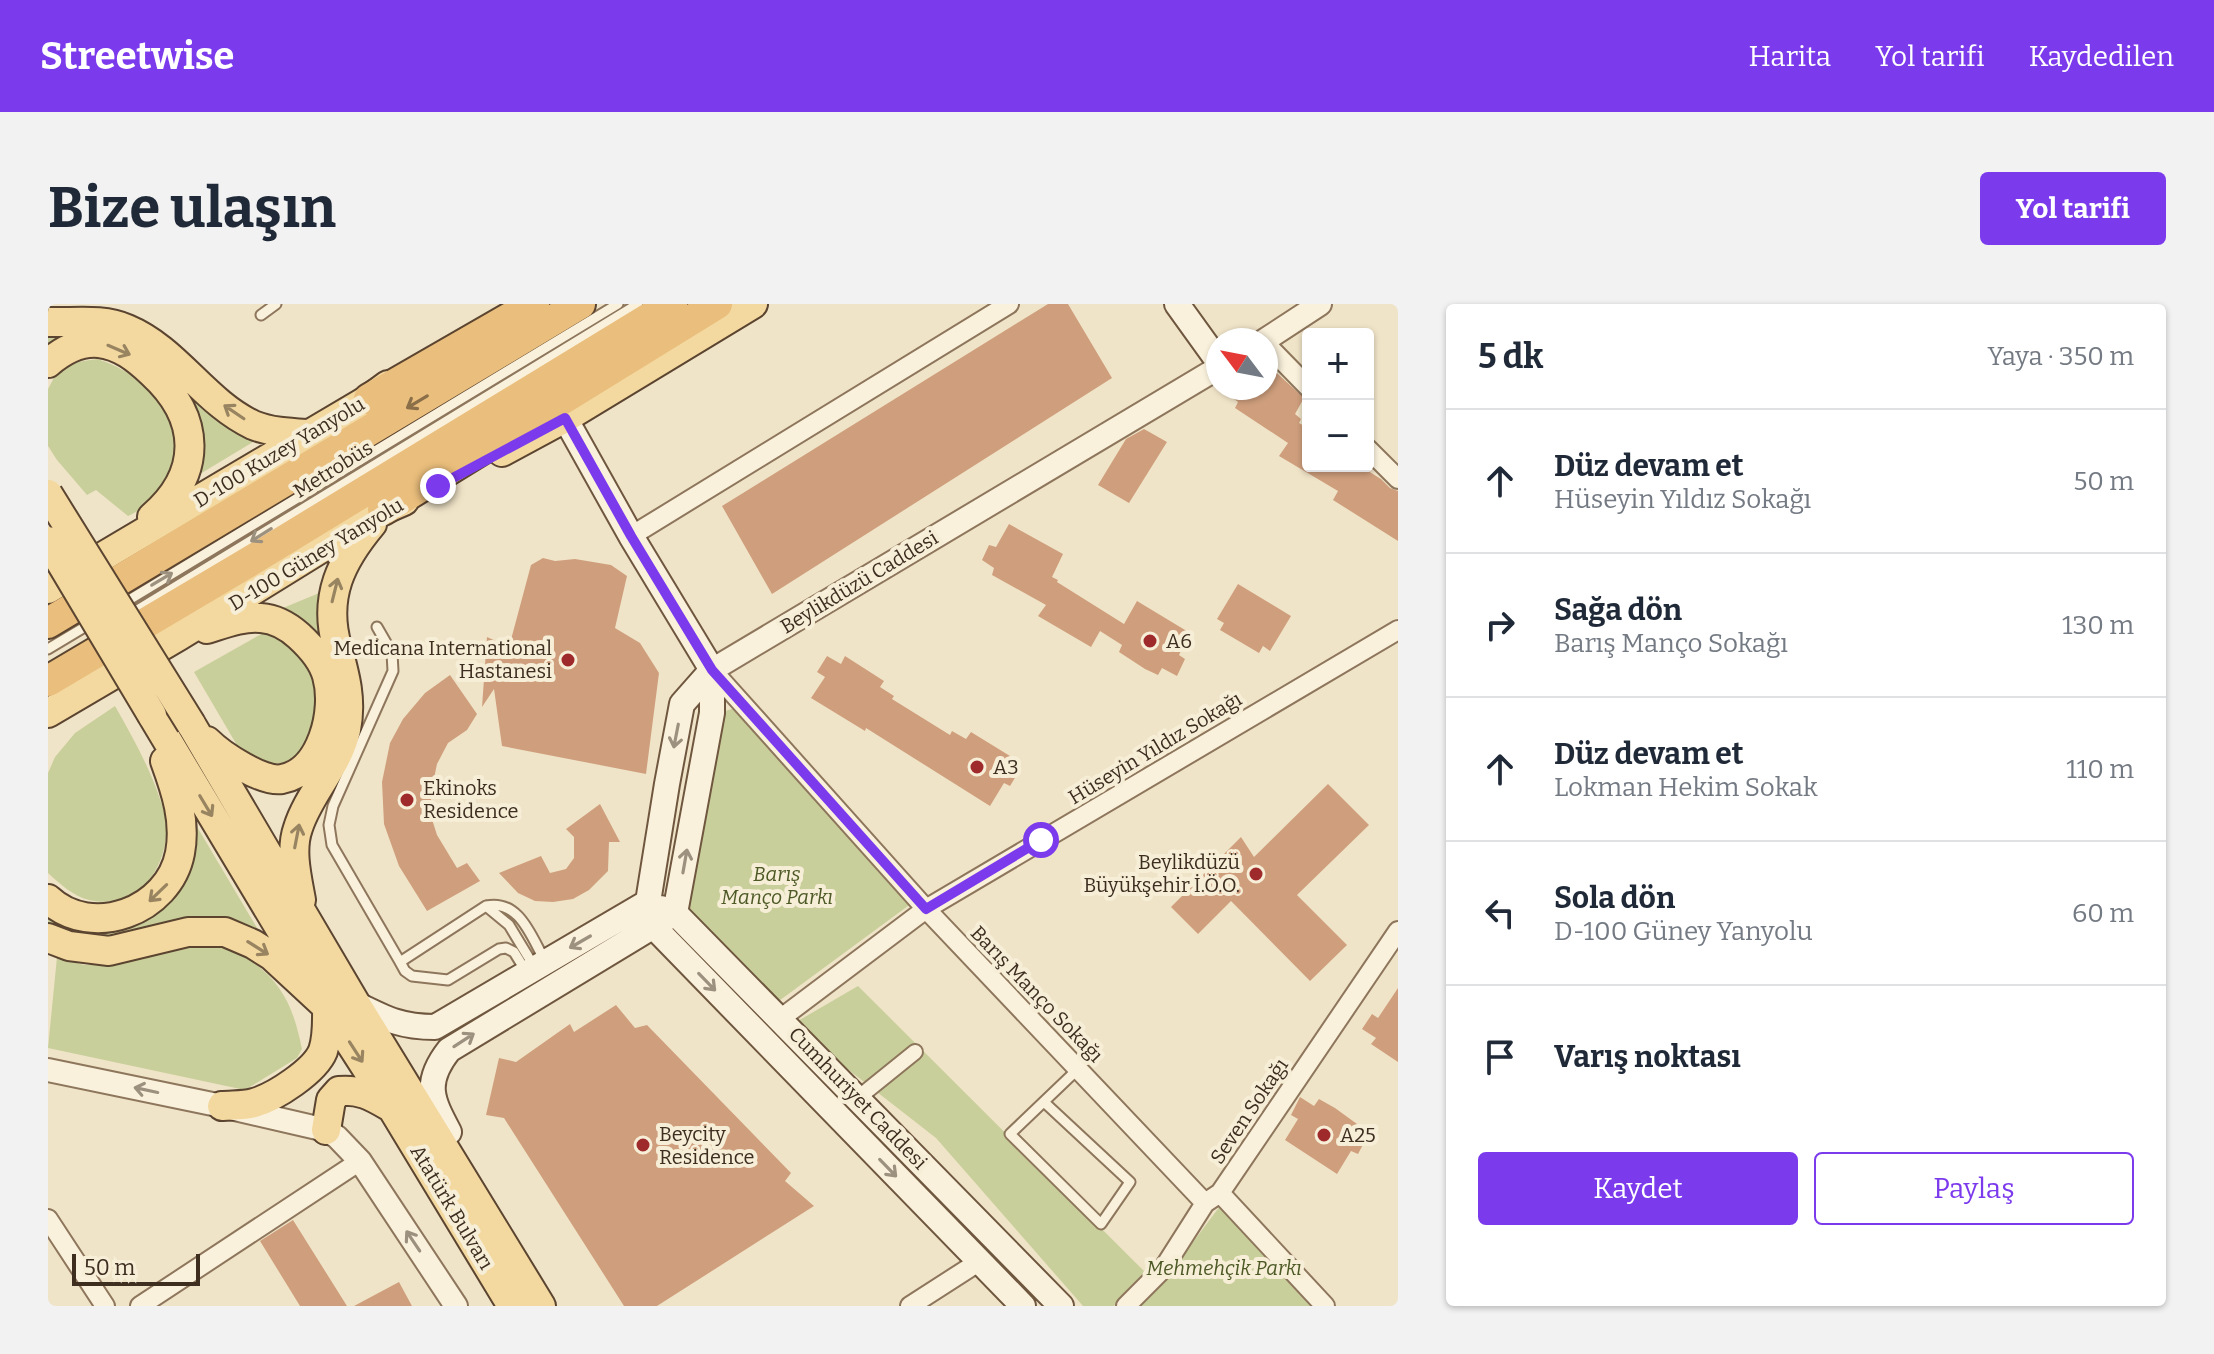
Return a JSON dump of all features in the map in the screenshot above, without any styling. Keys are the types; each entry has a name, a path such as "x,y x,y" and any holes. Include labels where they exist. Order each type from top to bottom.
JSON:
{"highway":[{"path":"369,399 534,304"},
{"path":"48,623 580,304"},
{"path":"48,681 672,304"},
{"path":"383,510 717,304"}],"main road":[{"name":"D-100 Kuzey Yanyolu","path":"48,589 369,399 504,304"},
{"name":"D-100 Güney Yanyolu","path":"48,713 383,510 438,486 565,418 753,304"},
{"path":"1177,304 1206,344"},
{"path":"48,322 109,323 127,329 159,348 224,406 253,425 278,432 307,434"},
{"path":"48,363 68,348 83,344 115,347 140,361 158,378 174,397 186,421 190,449 184,477 177,491 122,546"},
{"path":"565,418 631,536 712,670 712,713 675,913"},
{"path":"48,494 191,724 216,750 252,772 279,780 303,769 315,754 327,726 330,692 327,675 318,657 300,636 280,623 262,618 179,636"},
{"path":"302,913 295,848 297,830 340,748 349,710 349,692 336,643 332,604 336,584 349,555 383,510"},
{"path":"48,541 327,1007 327,1035 316,1064 290,1084 253,1104 222,1106"},
{"name":"Beylikdüzü Caddesi","path":"650,914 667,784 682,704 712,670"},
{"path":"48,738 77,695"},
{"path":"48,899 67,913 80,917 113,917 143,906 171,880 180,855 183,831 175,788 156,739 152,715"},
{"name":"Atatürk Bulvarı","path":"191,724 356,1004 541,1306"},
{"name":"Cumhuriyet Caddesi","path":"650,914 675,913 1061,1306"},
{"path":"356,1004 392,1022 414,1027 435,1027 536,968 650,914"},
{"path":"495,1232 479,1186 433,1103 432,1085 444,1057 449,1050 650,914"},
{"name":"Cumhuriyet Caddesi","path":"650,914 759,1036 1023,1306"},
{"path":"48,938 69,946 109,951 188,932 225,932 272,956 327,1007"},
{"name":"Atatürk Bulvarı","path":"327,1007 512,1306"},
{"path":"759,1036 780,1019"},
{"path":"326,1130 331,1100 339,1091 365,1092 392,1108"},
{"path":"980,1261 1002,1247"}],"street":[{"path":"631,536 1009,304"},
{"path":"1278,333 1320,304"},
{"path":"1278,356 1302,381"},
{"name":"Beylikdüzü Caddesi","path":"712,670 1206,375"},
{"path":"1374,455 1398,479"},
{"name":"Hüseyin Yıldız Sokağı","path":"780,1019 926,909 1398,630"},
{"name":"Barış Manço Sokağı","path":"712,670 926,909 1078,1069 1325,1306"},
{"name":"Seven Sokağı","path":"1126,1306 1163,1269 1398,931"},
{"path":"858,1098 915,1052"},
{"path":"48,1070 326,1130 360,1161 456,1306"},
{"path":"140,1306 360,1161"},
{"path":"48,1219 105,1306"},
{"path":"910,1306 980,1261"}],"lane":[{"path":"261,315 276,304"},
{"name":"Metrobüs","path":"48,649 618,304"},
{"name":"Metrobüs","path":"87,641 638,304"},
{"path":"377,627 392,653 393,671 333,806 332,845 405,971 412,976 448,980 499,949 506,948 536,968"},
{"path":"400,962 486,906 506,906 517,914 536,968"},
{"path":"1044,1102 1130,1182 1101,1224 1010,1134 1078,1069"}],"green space":[{"path":"105,329 141,343 222,418 258,439 195,477 197,442 190,411 174,383 149,357 124,339 106,333 76,336 48,349 48,331"},
{"path":"97,359 134,377 149,391 162,406 174,443 172,462 164,482 149,502 128,516 96,490 87,495 48,446 48,389 56,374 70,363"},
{"path":"324,591 332,664 308,628 283,608"},
{"path":"263,633 283,635 311,665 319,707 307,750 290,763 271,764 238,747 194,672"},
{"path":"115,706 156,787 166,815 166,834 158,867 149,880 124,899 107,902 78,896 48,873 48,773 55,757 75,733"},
{"name":"Barış Manço Parkı","path":"735,708 912,903 768,1009 681,911 722,712"},
{"path":"196,825 263,938 107,942 48,926 48,912 142,918 191,828"},
{"path":"204,945 218,945 255,958 253,962 273,980 291,1011 302,1049 297,1058 245,1090 48,1048 57,957 84,965 115,965"},
{"path":"858,986 1147,1274 1114,1306 1083,1306 936,1138 791,1025"},
{"name":"Mehmehçik Parkı","path":"1220,1206 1310,1306 1141,1306 1158,1289"}],"building":[{"path":"1048,304 1068,304 1112,378 772,594 722,506"},
{"path":"1278,374 1302,396 1295,414 1302,425 1302,470 1279,456 1288,443 1235,408 1238,402 1235,400 1278,400"},
{"path":"1144,429 1167,442 1129,503 1098,485 1126,439"},
{"path":"1306,472 1370,472 1398,491 1398,541 1333,500 1338,491"},
{"path":"1009,524 1063,554 1052,577 1124,624 1137,601 1190,633 1179,655 1185,659 1177,676 1162,668 1158,675 1145,669 1119,652 1122,645 1100,631 1091,647 1038,616 1046,605 992,575 994,568 982,560 989,545 996,547"},
{"name":"Medicana International Hastanesi","path":"543,558 611,565 627,576 615,628 640,643 659,673 646,774 502,746 494,689 482,707 487,637 509,647 531,565"},
{"path":"1238,584 1291,616 1270,651 1263,646 1259,653 1220,630 1224,623 1217,619"},
{"path":"827,656 841,664 845,656 884,681 880,687 894,696 892,699 950,735 952,731 966,739 971,732 1010,756 1006,763 1019,771 1010,786 1004,783 990,806 866,728 865,731 811,698 825,677 817,672"},
{"name":"Ekinoks Residence","path":"450,675 477,714 467,730 448,743 437,764 430,813 437,835 457,868 467,863 480,881 427,911 399,866 384,824 382,782 390,743 403,719 425,693"},
{"path":"1328,784 1369,825 1297,895 1347,945 1310,981 1231,901 1198,934 1171,907 1241,837 1254,857"},
{"path":"600,804 620,842 609,842 608,871 589,890 573,899 535,901 518,893 499,873 541,856 550,873 566,869 574,858 574,837 566,829"},
{"path":"1398,988 1398,1062 1371,1044 1376,1038 1362,1029 1372,1014 1378,1018"},
{"name":"Beycity Residence","path":"616,1005 635,1028 647,1025 791,1173 785,1181 814,1206 657,1306 624,1306 504,1118 486,1115 499,1058 516,1062 570,1024 574,1032"},
{"name":"A25","path":"1300,1097 1314,1106 1319,1099 1335,1108 1357,1124 1354,1130 1366,1139 1358,1154 1351,1151 1337,1174 1285,1140 1298,1119 1291,1115"},
{"path":"293,1220 347,1306 300,1306 260,1241"},
{"path":"399,1282 412,1306 354,1306"}],"place":[{"name":"A6","path":"1150,641"},
{"name":"Medicana International Hastanesi","path":"568,660"},
{"name":"A3","path":"977,767"},
{"name":"Ekinoks Residence","path":"407,800"},
{"name":"Beylikdüzü Büyükşehir İ.Ö.O.","path":"1256,874"},
{"name":"A25","path":"1324,1135"},
{"name":"Beycity Residence","path":"643,1145"}],"route":[{"path":"438,486 565,418 631,536 712,670 926,909 1041,840"}]}
